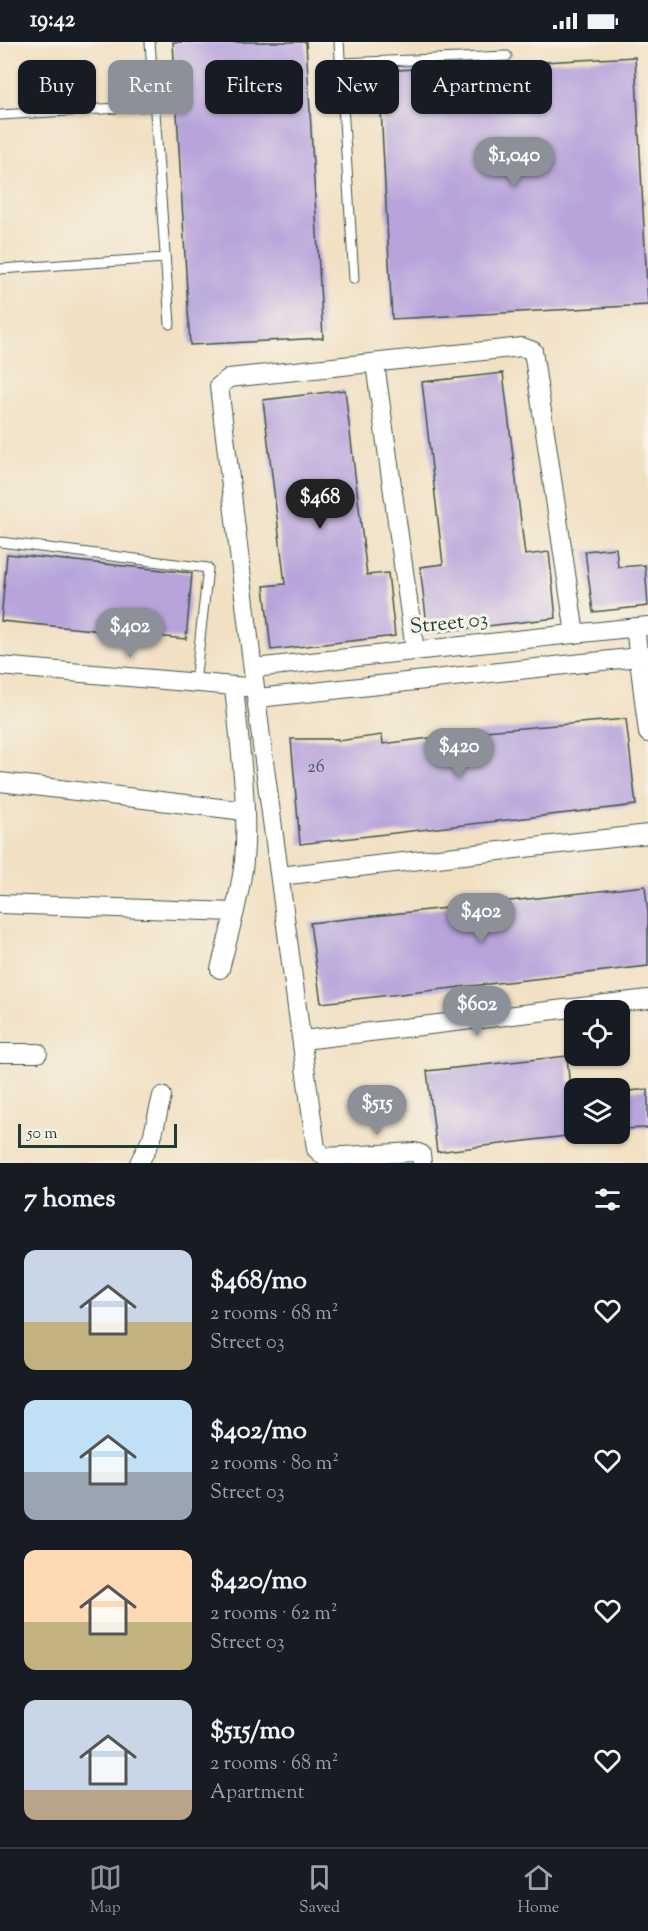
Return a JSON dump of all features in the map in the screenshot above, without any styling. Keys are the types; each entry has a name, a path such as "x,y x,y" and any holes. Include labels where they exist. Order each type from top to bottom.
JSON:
{"street":[{"path":"422,1163 421,1154 415,1152 325,1157 318,1154 280,876 219,386 229,378 375,364 522,346 533,351 575,634"},
{"path":"375,364 415,650"},
{"path":"641,627 648,733"},
{"name":"Street 03","path":"254,668 641,627"},
{"path":"0,666 234,686 258,693 643,656"},
{"path":"220,969 235,912 244,861 245,811 234,686"},
{"path":"0,782 245,811"},
{"path":"280,876 648,834"},
{"path":"0,904 235,912"},
{"path":"303,1040 648,999"},
{"path":"0,1053 38,1053"},
{"path":"139,1163 152,1138 162,1096"}],"lane":[{"path":"150,42 151,60"},
{"path":"339,42 341,60"},
{"path":"399,61 507,56"},
{"path":"0,115 108,109"},
{"path":"154,114 170,324"},
{"path":"344,114 354,279"},
{"path":"0,269 165,258"},
{"path":"0,542 208,568 195,683"}],"building":[{"path":"173,42 306,42 323,338 190,345 177,114 193,114 193,60 174,60"},
{"path":"635,57 648,305 392,319 381,114 399,114 399,70 411,69 411,114 552,114 552,62"},
{"path":"503,373 525,555 549,552 556,618 428,633 420,567 443,564 422,382"},
{"path":"345,390 367,575 388,573 395,636 271,650 264,586 285,584 263,400"},
{"path":"616,548 618,567 645,565 648,606 593,612 585,551"},
{"path":"7,554 192,573 186,639 1,621"},
{"path":"626,719 636,805 300,844 291,739 338,739 338,741 382,735 383,744 485,731"},
{"path":"645,886 648,914 648,966 321,1003 310,923"},
{"path":"564,1056 564,1066 568,1066 569,1078 564,1078 564,1136 437,1152 427,1071"},
{"path":"648,1089 648,1128 630,1129 630,1091"}]}
